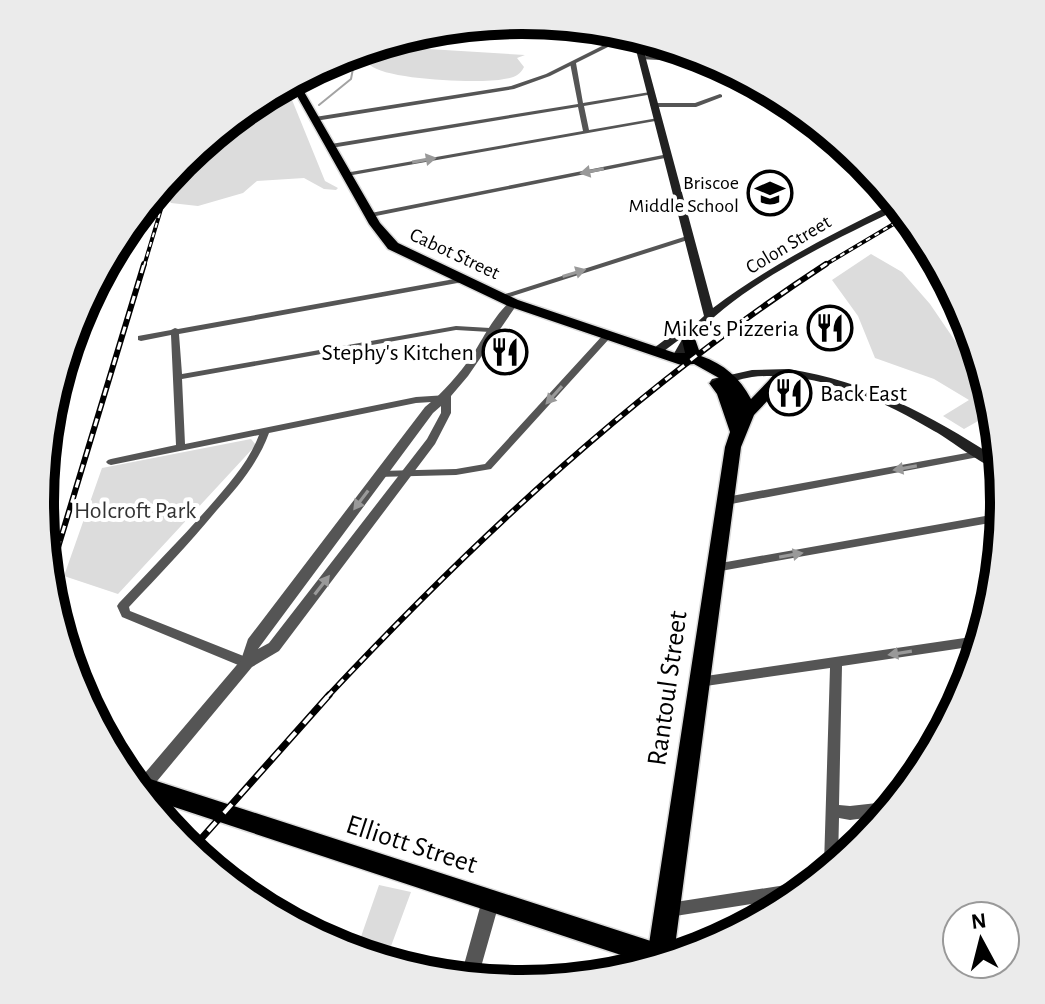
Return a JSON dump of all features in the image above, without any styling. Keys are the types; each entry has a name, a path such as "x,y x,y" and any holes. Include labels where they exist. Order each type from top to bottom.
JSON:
{"highway":[{"name":"Cabot Street","path":"299,91 371,215 393,246 506,300 606,337 686,357 724,383"},
{"path":"686,357 688,336"},
{"path":"742,421 780,379"},
{"name":"Rantoul Street","path":"661,949 715,568 742,421 732,419 724,383"}],"main road":[{"path":"639,49 690,238 708,319"},
{"name":"Colon Street","path":"688,336 784,264 888,210"},
{"name":"Colon Street","path":"656,351 690,325 708,319"},
{"path":"724,383 753,373 812,376 904,407 987,451"},
{"path":"724,383 780,379 828,382"},
{"name":"Elliott Street","path":"154,790 649,952"}],"street":[{"path":"315,119 512,88 613,43"},
{"path":"641,58 673,59"},
{"path":"573,63 586,132"},
{"path":"331,146 581,105 652,100 696,105 720,96"},
{"path":"347,174 658,120"},
{"path":"371,215 668,156"},
{"path":"247,663 253,643 429,410 447,398 506,300 690,238"},
{"path":"141,338 460,280"},
{"path":"178,377 456,328 490,330"},
{"path":"175,330 181,448"},
{"path":"380,475 469,471 488,467 606,337"},
{"path":"111,462 416,400 447,398"},
{"path":"148,782 247,663 274,647 408,474 446,413 447,398"},
{"path":"247,663 126,614 123,606 242,475 262,445 265,431"},
{"path":"726,501 987,452"},
{"path":"715,568 989,519"},
{"path":"699,682 969,642"},
{"path":"831,854 836,663"},
{"path":"832,811 875,810"},
{"path":"667,910 780,893"},
{"path":"472,967 491,900"}],"green space":[{"path":"407,49 525,55 517,58 524,67 511,78 476,81 414,77 379,70 370,65 371,59"},
{"path":"291,96 325,181 338,188 324,189 304,178 257,181 243,193 198,206 171,203 168,199 214,150 262,113"},
{"path":"871,254 902,272 930,304 969,361 983,418 964,429 943,416 969,400 934,379 875,358 858,316 832,280"},
{"name":"Holcroft Park","path":"251,439 256,445 118,594 64,576 102,468"},
{"path":"379,885 411,892 389,950 360,940"}],"waterway":[{"path":"319,105 351,79 353,66"}],"railway":[{"path":"144,266 163,203"},
{"path":"824,266 897,222"},
{"path":"58,549 144,264"},
{"path":"327,697 443,578 563,466 691,360 824,266"},
{"path":"200,840 329,695"}],"place":[{"name":"Briscoe Middle School","path":"770,193"},
{"name":"Mike's Pizzeria","path":"830,328"},
{"name":"Stephy's Kitchen","path":"505,352"},
{"name":"Back East","path":"789,393"}]}
